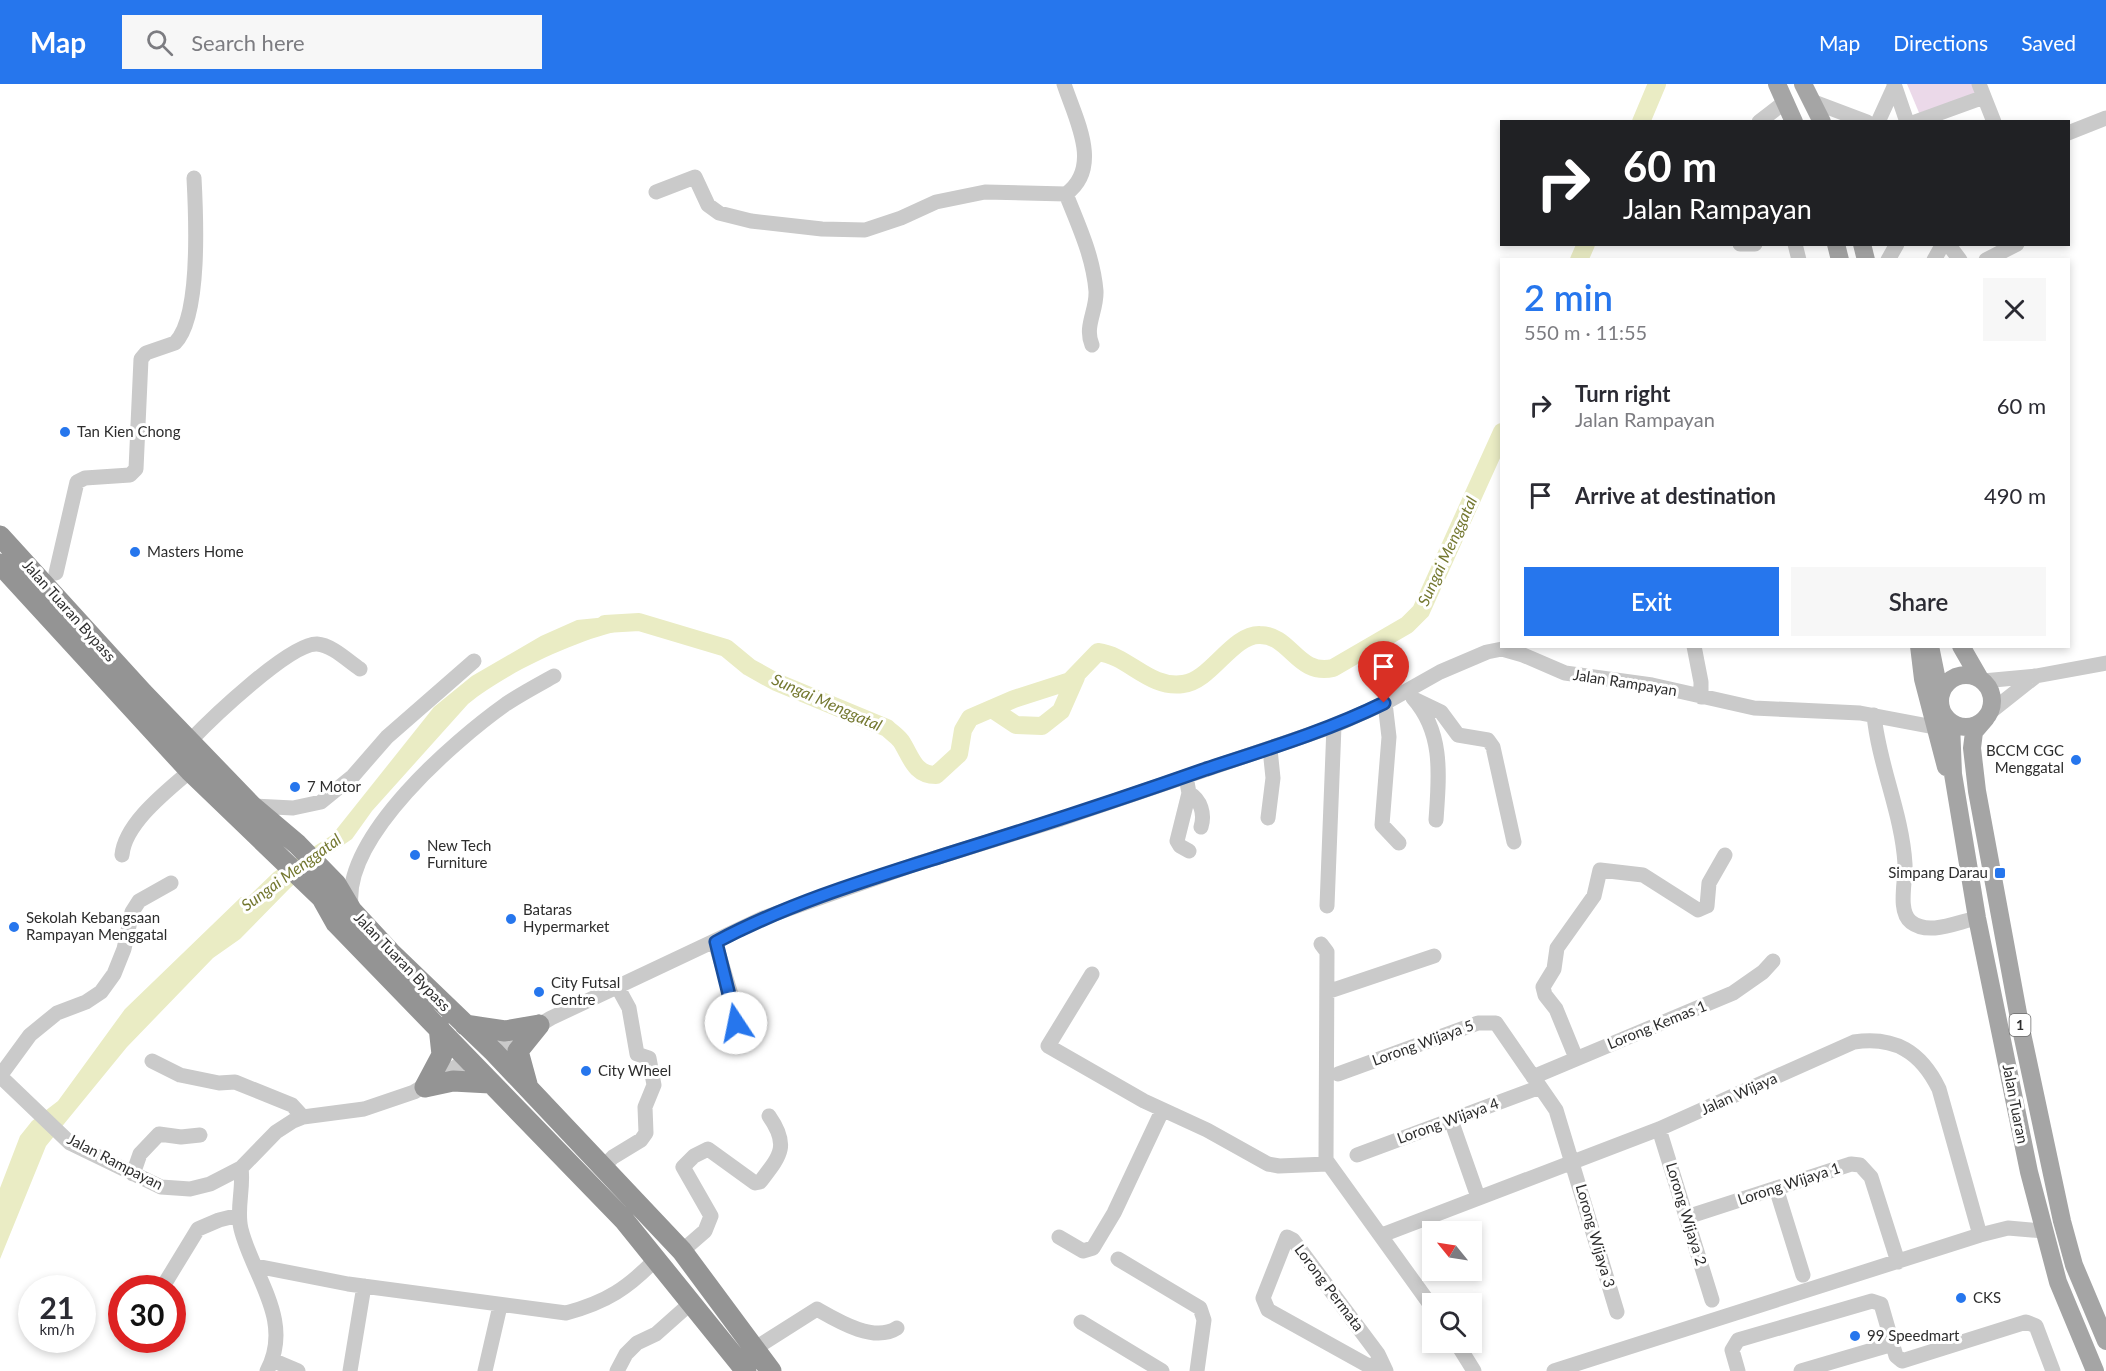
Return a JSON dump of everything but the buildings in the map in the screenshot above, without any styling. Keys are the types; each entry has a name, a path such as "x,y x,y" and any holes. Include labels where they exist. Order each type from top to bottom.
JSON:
{"highway":[{"name":"Jalan Tuaran Bypass","path":"0,536 57,581 190,741 252,806 290,851 494,1053 682,1251 771,1371"},
{"name":"Jalan Tuaran Bypass","path":"0,564 190,771 290,851"},
{"path":"51,619 46,602 57,581"},
{"name":"Jalan Tuaran Bypass","path":"329,891 336,922 583,1177 657,1258 746,1371"},
{"path":"464,1025 505,1031 539,1025"},
{"path":"529,1091 518,1051 539,1025"},
{"path":"425,1087 442,1055 439,1027"},
{"path":"494,1053 500,1079 648,1236 657,1258"},
{"path":"425,1087 453,1080 490,1083"}],"main road":[{"path":"1778,84 1793,120"},
{"path":"1803,84 1821,120"},
{"path":"1920,648 1934,698 1941,710 1942,725 1969,727 1988,715 1991,696 1962,648"},
{"path":"1930,648 1934,698"},
{"path":"1934,698 1946,684 1956,677 1969,675 1982,680"},
{"name":"Jalan Tuaran","path":"1988,715 1974,732 1974,759 1987,849 2020,1024 2062,1221 2074,1265 2106,1341"},
{"name":"Jalan Tuaran","path":"1942,725 1956,791 1977,918 2029,1172 2058,1282 2095,1371"}],"street":[{"path":"656,192 695,177 708,205 719,213 751,221 822,230 865,230 901,218 936,202 985,192 1066,194 1082,176 1085,148 1064,84"},
{"path":"1879,120 1894,86"},
{"path":"1894,86 1906,120"},
{"path":"1919,120 1982,90 1993,120"},
{"path":"1762,120 1786,101"},
{"path":"1814,102 1844,112 1854,120"},
{"path":"2070,132 2106,118"},
{"path":"57,581 77,482 85,478 130,475 136,469 139,453 141,359 146,353 175,343 185,324 197,241 194,178"},
{"path":"1066,194 1092,258 1096,306 1089,326 1092,345"},
{"path":"1990,258 2013,246"},
{"path":"190,741 254,682 309,645 320,644 360,669"},
{"path":"1694,648 1701,682 1701,697"},
{"name":"Jalan Rampayan","path":"494,1053 539,1025 617,986 764,918 810,900 1334,726 1384,703 1411,696 1458,663 1502,649 1524,655 1564,673 1652,685 1754,708 1874,715 1942,725"},
{"path":"252,806 293,808 321,801 352,776 387,737 474,661"},
{"path":"1982,680 2036,676 2106,663"},
{"path":"352,911 349,888 355,867 365,846 396,806 424,774 462,739 507,704 554,676"},
{"path":"1988,715 2036,676"},
{"path":"1411,696 1439,750 1436,820"},
{"path":"1411,696 1441,712 1458,735 1488,740 1493,747 1514,842"},
{"path":"1904,719 1934,698"},
{"path":"1384,703 1389,737 1382,825 1400,843"},
{"path":"1874,715 1876,737 1899,818 1905,866 1904,913 1908,921 1923,928 1977,918"},
{"path":"1327,906 1334,726"},
{"path":"1268,818 1273,778 1270,749"},
{"path":"122,855 123,847 148,808 190,771"},
{"path":"1186,777 1189,793 1177,842 1189,850"},
{"path":"1189,793 1194,795 1203,813 1201,827"},
{"path":"1576,1058 1556,1009 1545,995 1543,987 1554,969 1557,948 1594,896 1600,870 1643,874 1698,910 1707,906 1709,883 1725,855"},
{"path":"0,1076 30,1035 57,1012 86,1002 101,992 114,974 121,957 132,912 139,901 171,884"},
{"path":"716,942 732,998 740,1044"},
{"path":"1321,944 1327,952 1324,1109 1327,1164 1382,1235 1422,1293"},
{"path":"1327,992 1434,956"},
{"name":"Lorong Kemas 1","path":"1537,1082 1576,1058 1733,993 1763,972 1773,961"},
{"path":"1092,974 1048,1046 1162,1111 1207,1130 1268,1164 1279,1167 1327,1164"},
{"path":"602,1168 641,1140 646,1133 645,1107 654,1084 649,1058 637,1054 630,1008 617,986"},
{"name":"Lorong Wijaya 5","path":"1338,1074 1478,1023 1490,1021 1496,1023 1556,1110 1572,1160"},
{"name":"Jalan Wijaya","path":"1382,1235 1659,1128 1854,1042 1890,1043 1906,1049 1924,1062 1939,1089 1980,1235"},
{"name":"Jalan Rampayan","path":"0,1076 70,1143 161,1187 190,1189 218,1180 241,1168 276,1132 303,1117 364,1109 425,1087 469,1059"},
{"path":"152,1061 180,1075 219,1083 235,1082 292,1105 303,1117"},
{"name":"Lorong Wijaya 4","path":"1357,1155 1451,1120 1537,1082"},
{"path":"1059,1237 1083,1251 1093,1248 1114,1212 1162,1111"},
{"path":"682,1251 705,1231 711,1216 683,1167 694,1156 708,1149 755,1183 760,1182 782,1148 780,1132 769,1116"},
{"path":"1451,1120 1478,1197"},
{"name":"Lorong Wijaya 2","path":"1659,1128 1712,1300"},
{"path":"133,1174 136,1161 159,1134 181,1137 200,1135"},
{"name":"Lorong Wijaya 3","path":"1572,1160 1617,1312"},
{"name":"Lorong Wijaya 1","path":"1687,1217 1851,1164 1860,1165 1870,1177 1898,1262"},
{"path":"241,1168 239,1215 241,1228 273,1307 276,1336 270,1366 298,1371"},
{"path":"1776,1188 1803,1275"},
{"path":"2008,1228 2038,1208"},
{"path":"170,1275 198,1229 239,1215"},
{"path":"1554,1371 1980,1235 2008,1228 2044,1231"},
{"name":"Lorong Permata","path":"1287,1237 1293,1240 1372,1345 1384,1369 1367,1365 1268,1310 1263,1298 1287,1237"},
{"path":"255,1266 364,1286 500,1306 566,1313 597,1305 625,1289 657,1258"},
{"path":"1118,1259 1200,1308 1204,1320 1197,1371"},
{"path":"350,1371 357,1342 364,1286"},
{"path":"1777,1300 1786,1326"},
{"path":"616,1371 636,1342 656,1334 692,1302"},
{"path":"1738,1371 1732,1350 1738,1340 1877,1302 1881,1304 1896,1356 1903,1366 2026,1322 2036,1326 2053,1371"},
{"path":"485,1371 500,1306"},
{"path":"754,1348 817,1309 837,1321 877,1334 891,1332 897,1328"},
{"path":"1080,1322 1162,1371"},
{"path":"1801,1371 1893,1344"},
{"path":"1463,1353 1474,1371"}],"shaded area":[{"path":"1907,84 1979,84 1977,92 1920,115"}],"water":[{"path":"627,615 627,629 587,640 544,658 502,680 468,704 372,811 352,839 320,861 240,939 213,958 127,1047 46,1146 0,1259 0,1188 20,1136 32,1121 58,1101 125,1009 241,897 248,897 274,872 332,835 434,707 472,676 541,636 577,620"}],"waterway":[{"name":"Sungai Menggatal","path":"1642,120 1657,84"},
{"name":"Sungai Menggatal","path":"1580,258 1585,246"},
{"name":"Sungai Menggatal","path":"605,624 639,622 726,648 749,667 776,682 887,728 901,741 918,768 923,772 936,775 959,754 963,730 970,718 1014,699 1070,681 1098,652 1120,659 1160,682 1183,684 1203,675 1231,649 1250,637 1260,635 1271,637 1302,661 1321,669 1333,668 1407,625 1421,611 1500,436"},
{"path":"992,709 1016,725 1042,726 1061,711 1076,677"}],"place":[{"name":"Tan Kien Chong","path":"65,432"},
{"name":"Masters Home","path":"135,552"},
{"name":"BCCM CGC Menggatal","path":"2076,760"},
{"name":"7 Motor","path":"295,787"},
{"name":"New Tech Furniture","path":"415,855"},
{"name":"Simpang Darau","path":"2000,873"},
{"name":"Bataras Hypermarket","path":"511,919"},
{"name":"Sekolah Kebangsaan Rampayan Menggatal","path":"14,927"},
{"name":"City Futsal Centre","path":"539,992"},
{"name":"City Wheel","path":"586,1071"},
{"name":"CKS","path":"1961,1298"},
{"name":"99 Speedmart","path":"1855,1336"}],"route":[{"path":"736,1023 732,998 716,942 740,929 810,900 898,870 1015,834 1270,749 1334,726 1384,703"}]}
